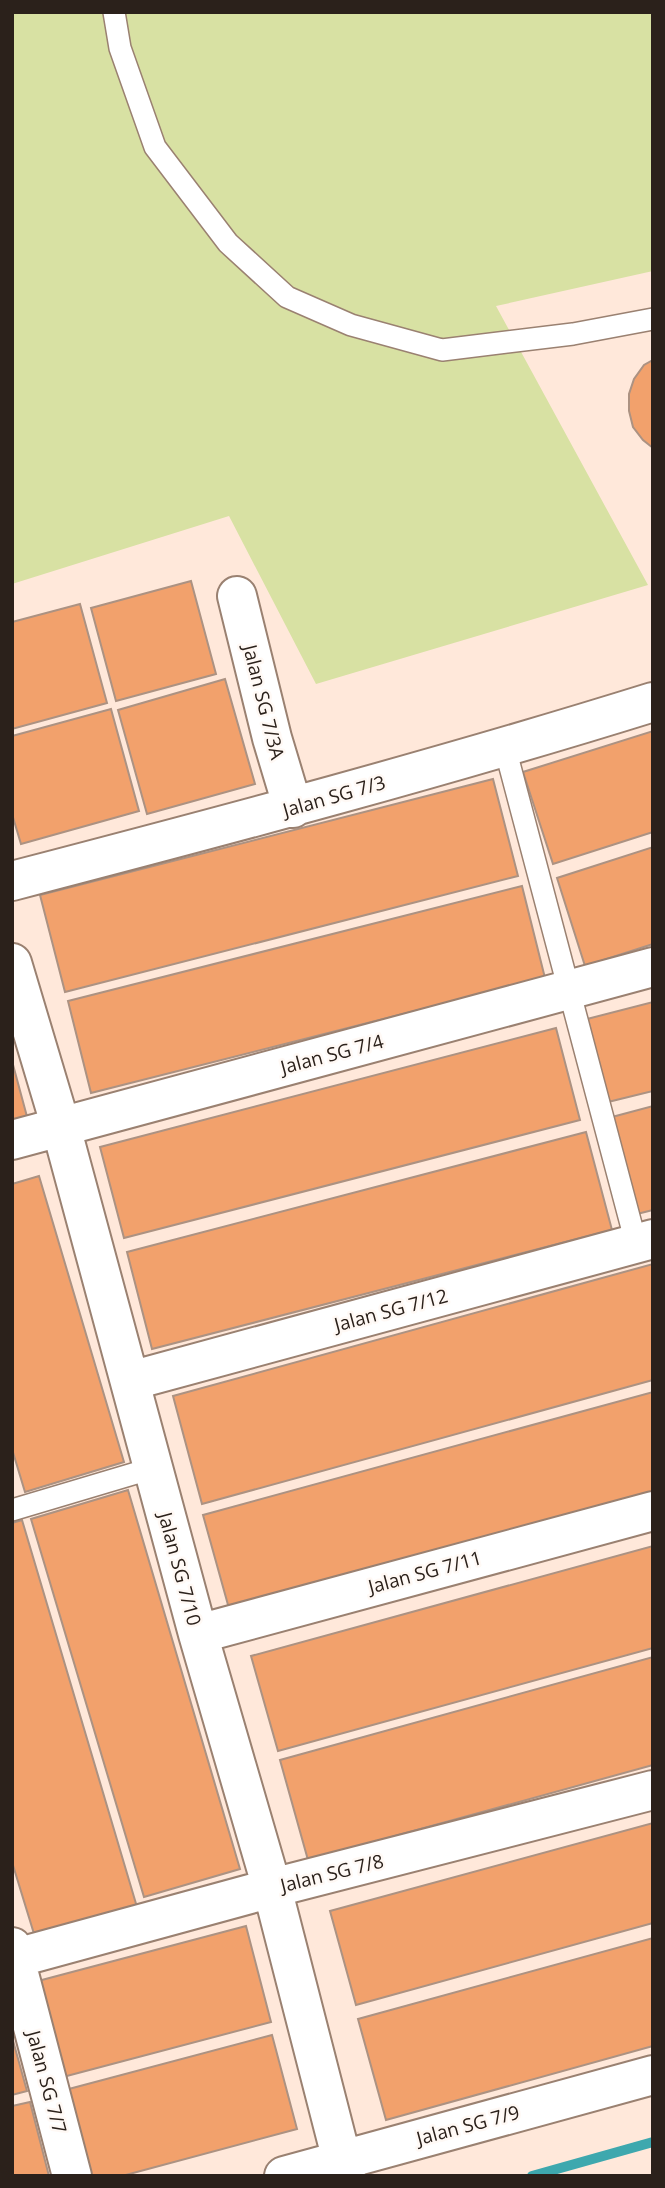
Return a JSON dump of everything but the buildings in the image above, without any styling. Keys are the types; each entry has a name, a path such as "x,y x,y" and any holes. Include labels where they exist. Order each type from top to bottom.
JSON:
{"street":[{"name":"Jalan SG 7/3A","path":"237,596 272,738 293,808"},
{"name":"Jalan SG 7/3","path":"12,881 293,808 505,748 653,702"},
{"name":"Jalan SG 7/10","path":"12,963 61,1127 198,1633 272,1888 344,2167"},
{"name":"Jalan SG 7/4","path":"12,1140 653,967"},
{"name":"Jalan SG 7/12","path":"130,1381 644,1241"},
{"name":"Jalan SG 7/11","path":"198,1633 653,1511"},
{"name":"Jalan SG 7/8","path":"13,1954 653,1790"},
{"name":"Jalan SG 7/7","path":"13,1954 72,2176"},
{"name":"Jalan SG 7/9","path":"284,2176 344,2167 653,2075"}],"lane":[{"path":"114,12 120,48 155,146 228,243 287,297 351,325 442,350 573,334 653,319"},
{"path":"505,748 570,990 644,1241"},
{"path":"12,1510 153,1468"}],"green space":[{"path":"12,12 653,12 653,271 496,306 648,585 316,684 229,516 12,584"}],"waterway":[{"path":"532,2176 653,2142"}]}
